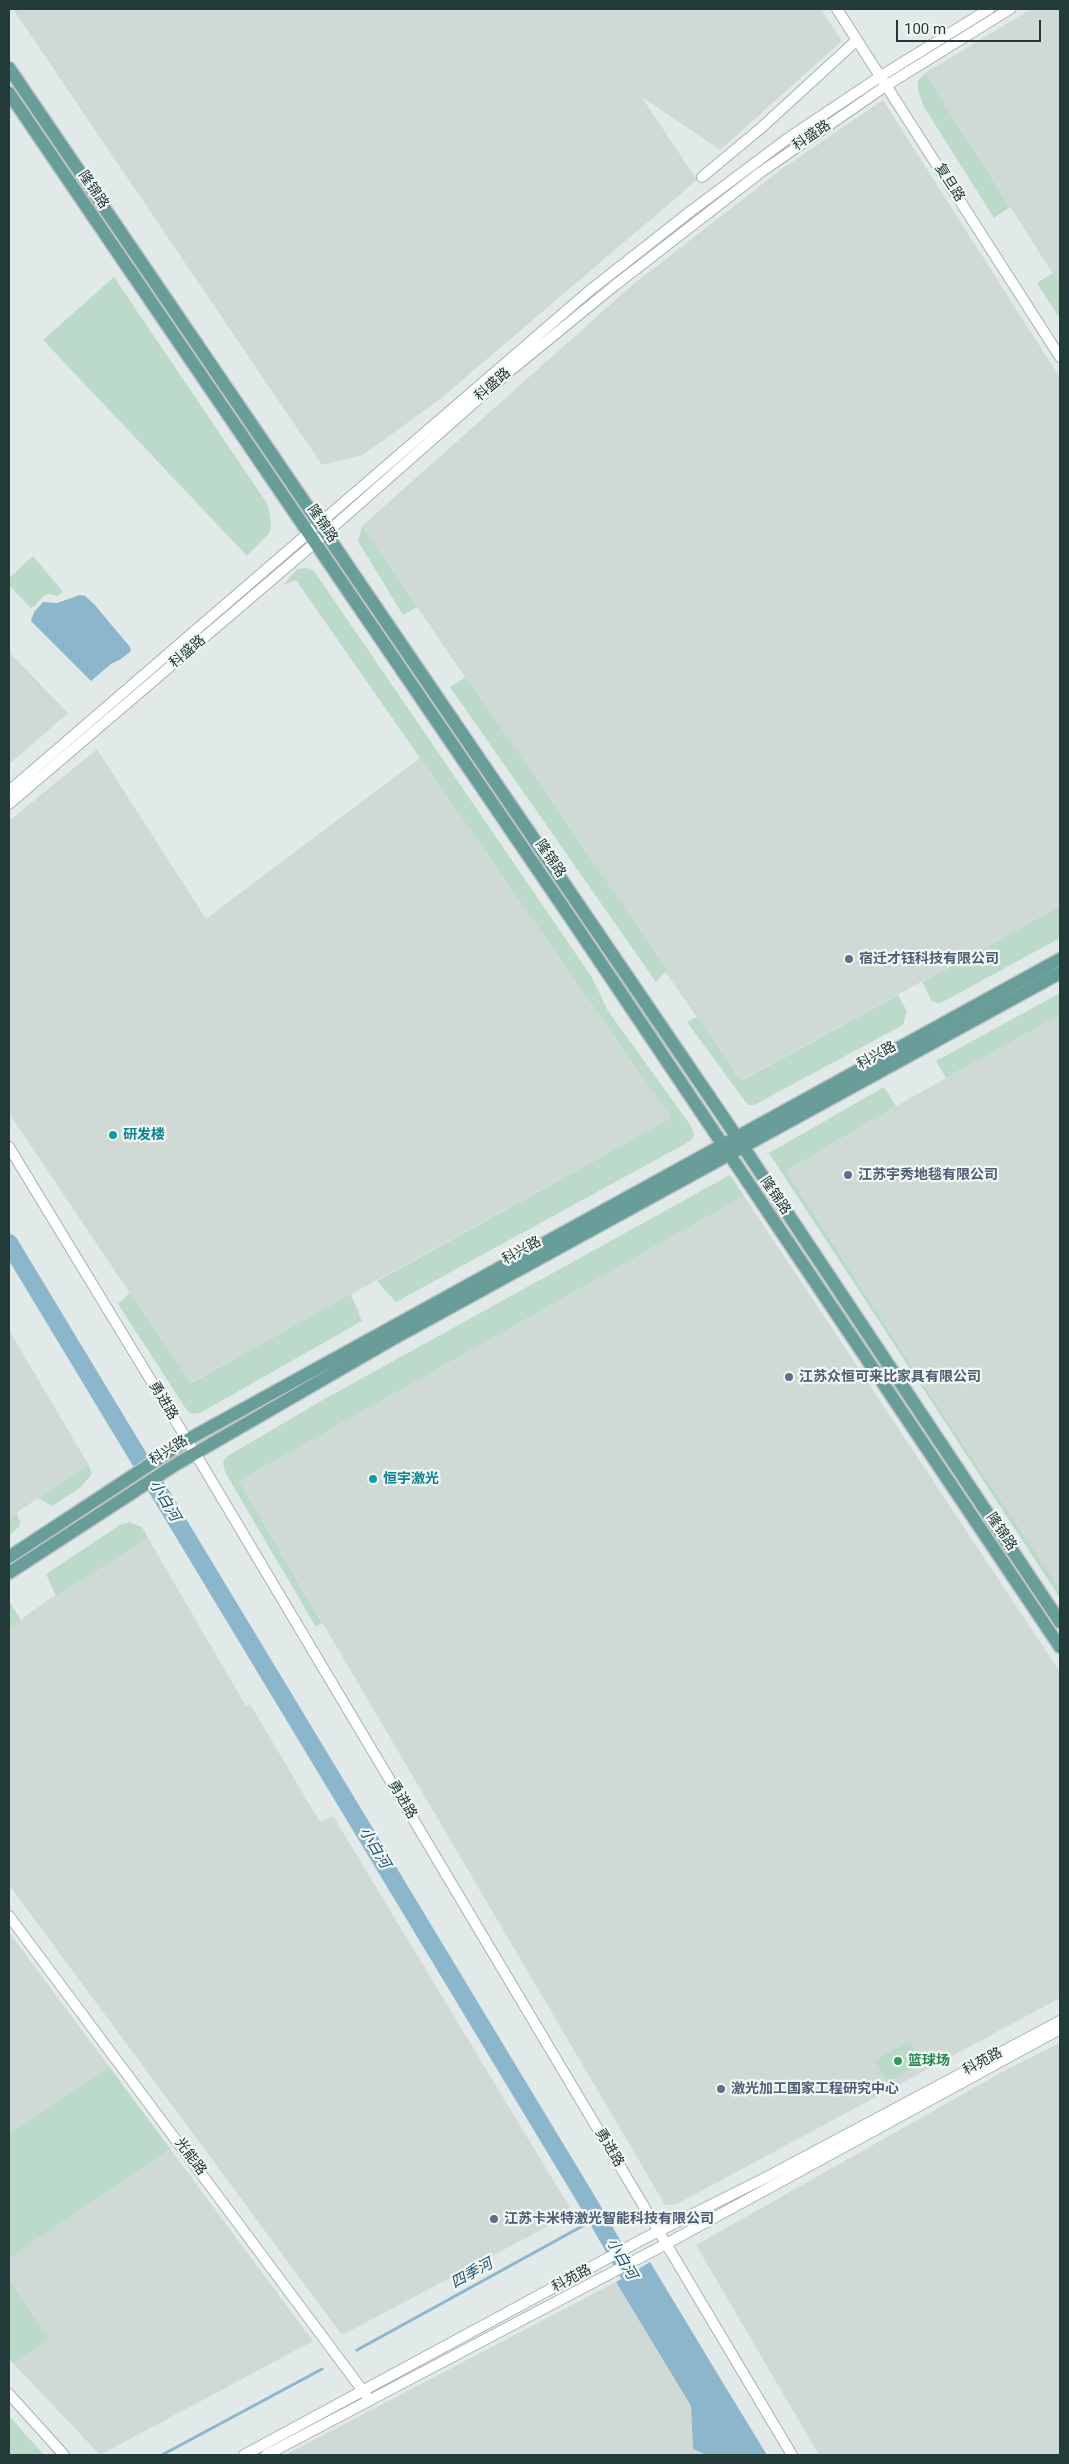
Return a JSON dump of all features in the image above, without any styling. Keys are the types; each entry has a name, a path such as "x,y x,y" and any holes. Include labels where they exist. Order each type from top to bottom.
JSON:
{"main road":[{"name":"隆锦路","path":"9,68 726,1149 1060,1647"},
{"name":"隆锦路","path":"9,93 318,533 739,1142 1060,1622"},
{"name":"科兴路","path":"739,1142 1060,959"},
{"name":"科兴路","path":"9,1557 123,1480 187,1440 739,1142 1060,973"},
{"name":"科兴路","path":"9,1573 195,1453 726,1149"}],"street":[{"name":"复旦路","path":"837,9 1060,357"},
{"name":"科盛路","path":"9,804 318,533 478,385 596,286 740,174 881,76 989,9"},
{"name":"科盛路","path":"9,791 614,286 755,176 887,85 1010,9"},
{"path":"702,177 761,128 857,40"},
{"name":"勇进路","path":"9,1147 195,1453 792,2455"},
{"name":"光能路","path":"9,1916 366,2396"},
{"name":"科苑路","path":"266,2455 366,2396 645,2238 767,2177 1060,2021"},
{"name":"科苑路","path":"244,2455 606,2276 1060,2029"},
{"path":"9,2394 64,2455"}],"shaded area":[{"path":"13,9 821,9 842,41 720,150 641,96 697,180 440,399 363,455 322,465"},
{"path":"1031,9 1060,9 1060,285 925,73"},
{"path":"883,100 1060,378 1060,906 740,1081 362,526 630,287 783,168"},
{"path":"9,652 68,713 9,764"},
{"path":"97,749 206,919 420,758 671,1118 190,1383 9,1113 9,821"},
{"path":"1060,1015 1060,1589 945,1417 786,1171 896,1106"},
{"path":"744,1196 1060,1672 1060,1998 677,2204 665,2205 239,1481"},
{"path":"9,1330 88,1464 9,1518"},
{"path":"148,1538 246,1706 250,1704 320,1822 333,1816 573,2213 342,2335 9,1885 9,1851 11,1848 9,1849 9,1628 51,1598"},
{"path":"9,1932 313,2341 100,2455 9,2359"},
{"path":"1060,2043 1060,2455 819,2455 696,2245 1004,2071"},
{"path":"616,2282 691,2406 693,2449 707,2455 285,2455"}],"green space":[{"path":"925,73 1010,207 994,218 924,107 918,90 918,81"},
{"path":"1053,273 1060,285 1060,319 1037,283"},
{"path":"114,277 268,505 271,525 269,533 247,556 43,340"},
{"path":"362,526 417,607 403,615 358,541"},
{"path":"33,556 63,592 57,596 48,594 43,596 31,608 9,585 9,578"},
{"path":"307,568 314,571 591,976 608,1011 691,1126 694,1135 692,1140 396,1302 377,1281 671,1118 296,580 283,585 297,569"},
{"path":"466,677 667,970 656,982 450,687"},
{"path":"1060,906 1060,938 939,1004 931,1000 922,982"},
{"path":"1060,993 1060,1015 946,1078 936,1061"},
{"path":"898,995 907,1011 903,1025 754,1105 748,1105 687,1022 697,1017 741,1081"},
{"path":"884,1087 896,1106 786,1171 945,1417 1060,1589 1060,1598 769,1153"},
{"path":"730,1175 744,1196 239,1481 322,1623 316,1627 225,1472 223,1463 226,1457 321,1401"},
{"path":"130,1293 191,1383 351,1294 362,1321 200,1413 193,1414 188,1412 118,1304"},
{"path":"88,1464 92,1474 80,1488 52,1506 38,1498"},
{"path":"17,1513 20,1522 19,1527 9,1535 9,1518"},
{"path":"129,1522 142,1527 148,1538 56,1596 46,1574 120,1525"},
{"path":"9,1601 21,1620 9,1628"},
{"name":"篮球场","path":"910,2041 922,2063 887,2082 875,2060"},
{"path":"110,2068 170,2149 9,2258 9,2133"},
{"path":"9,2279 48,2340 13,2363 9,2359"},
{"path":"9,2416 44,2455 9,2455"}],"water":[{"path":"80,595 85,596 94,604 130,647 131,651 111,664 91,681 31,621 34,612 43,602 57,603"},
{"path":"650,2262 767,2455 707,2455 693,2449 691,2406 616,2282"}],"waterway":[{"name":"小白河","path":"9,1243 589,2204 641,2295"},
{"name":"四季河","path":"357,2350 597,2218"},
{"name":"四季河","path":"162,2455 322,2369"}],"place":[{"name":"宿迁才钰科技有限公司","path":"849,959"},
{"name":"研发楼","path":"113,1135"},
{"name":"江苏宇秀地毯有限公司","path":"848,1175"},
{"name":"江苏众恒可来比家具有限公司","path":"789,1377"},
{"name":"恒宇激光","path":"373,1479"},
{"name":"篮球场","path":"898,2061"},
{"name":"激光加工国家工程研究中心","path":"721,2089"},
{"name":"江苏卡米特激光智能科技有限公司","path":"494,2219"}]}
